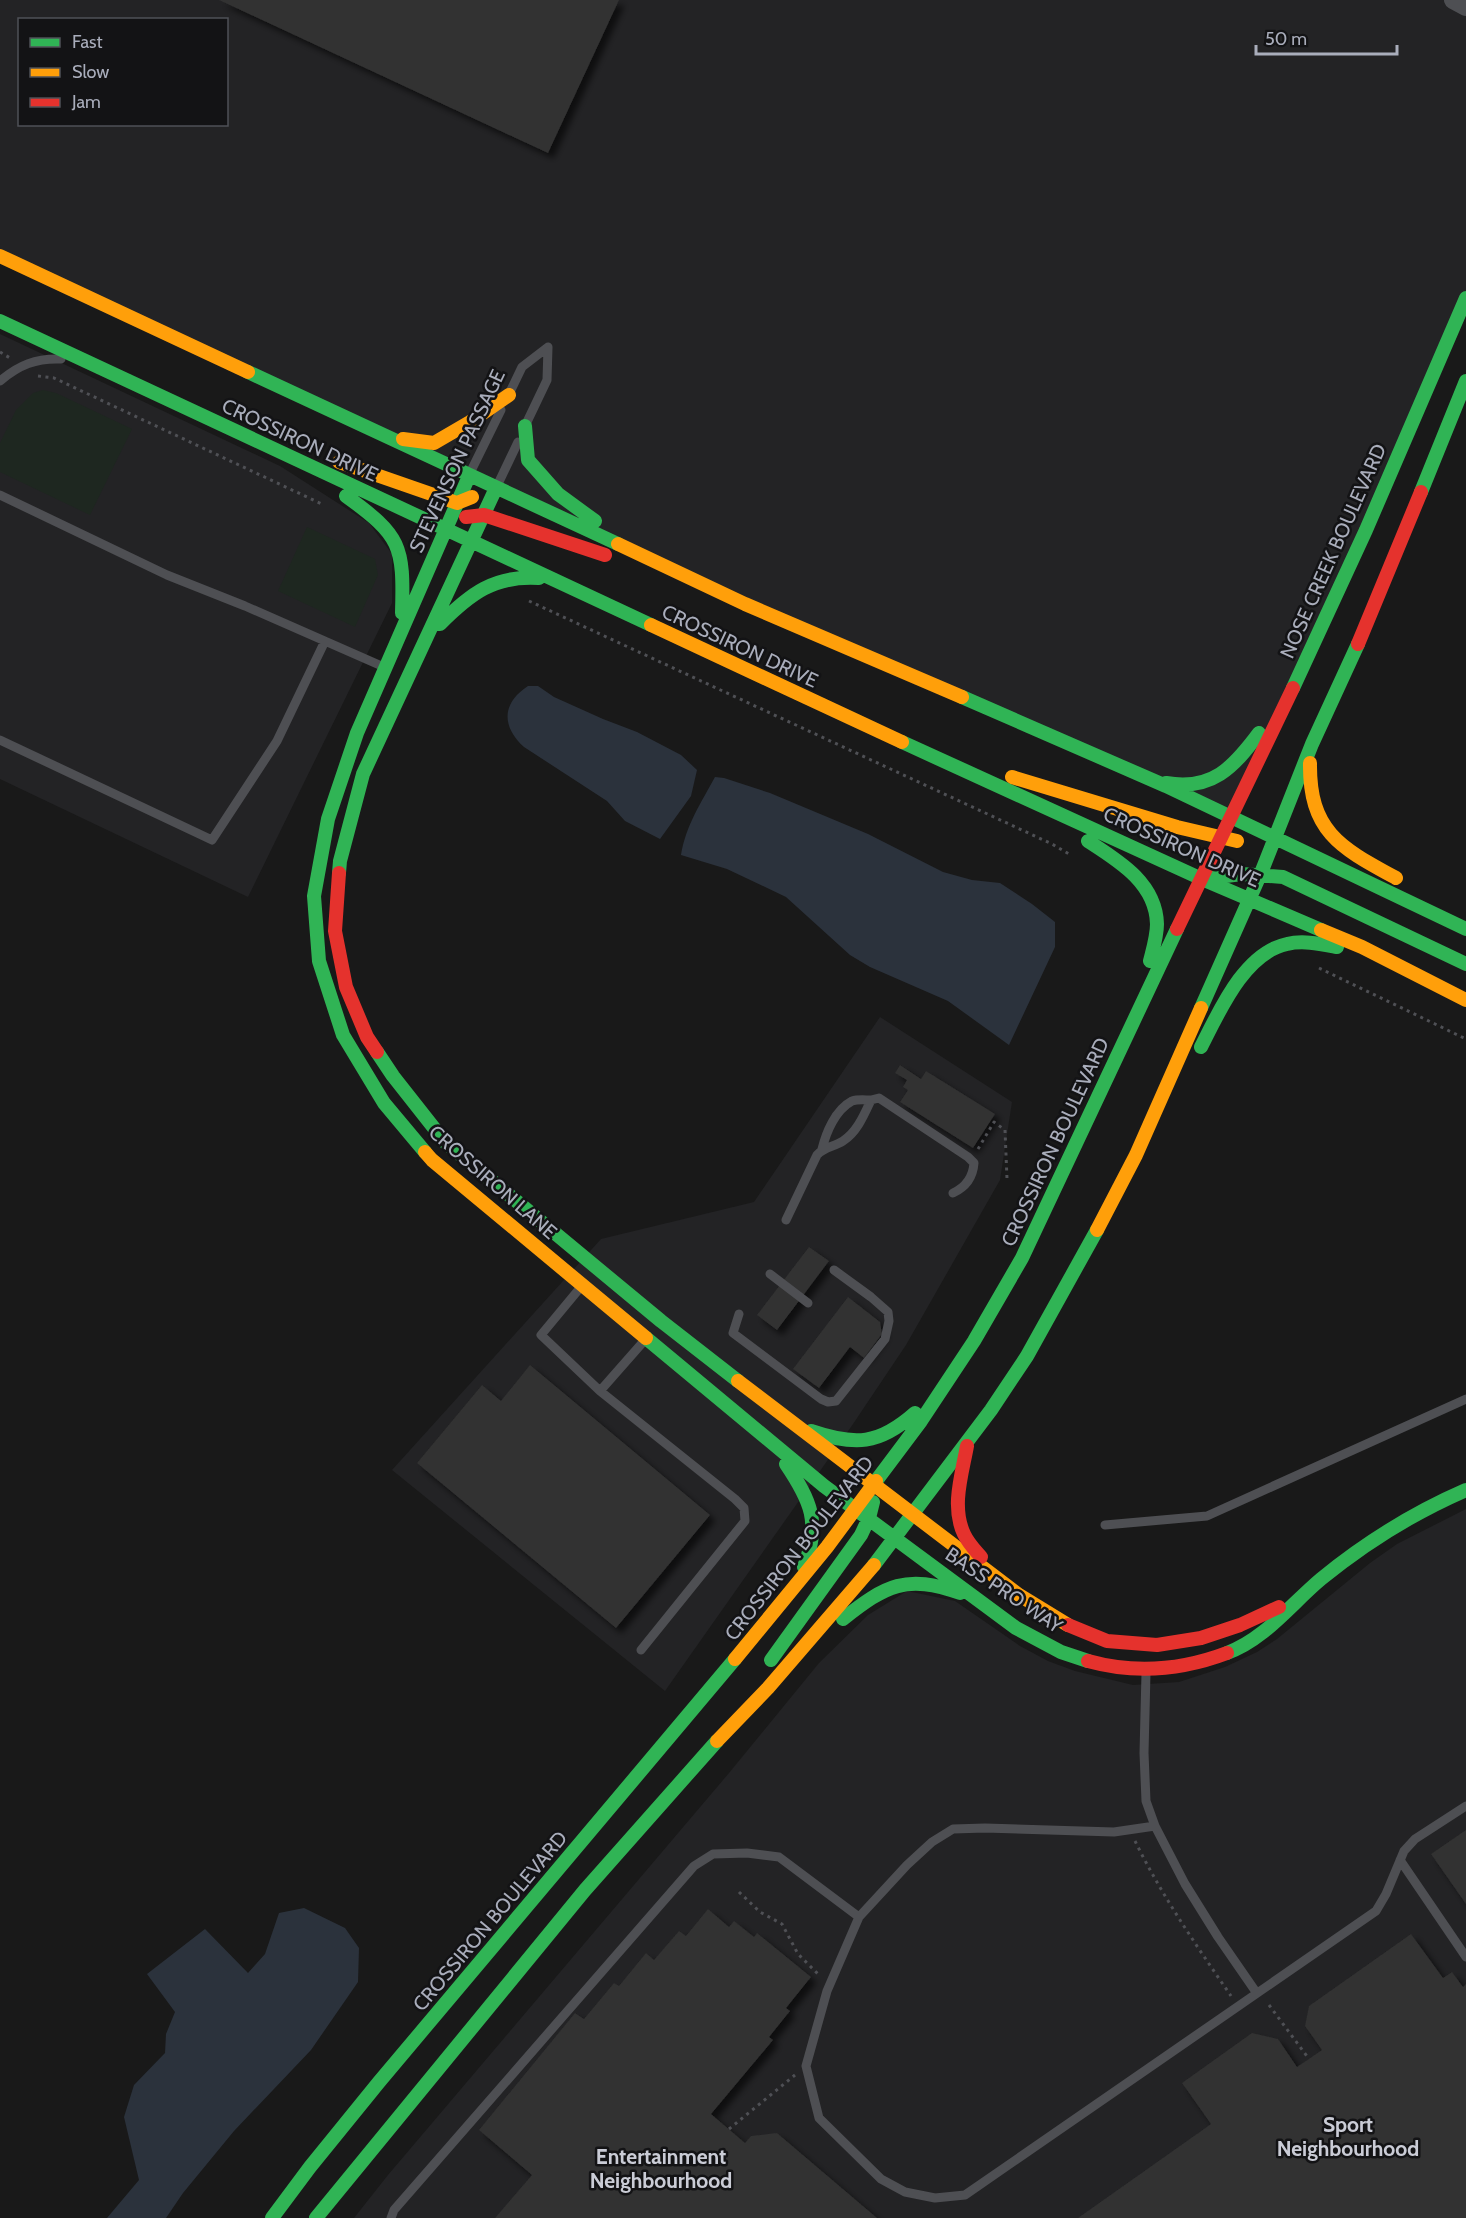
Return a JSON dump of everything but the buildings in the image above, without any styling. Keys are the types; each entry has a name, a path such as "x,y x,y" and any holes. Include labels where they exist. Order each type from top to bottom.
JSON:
{"street":[{"path":"1453,0 1466,7"},
{"name":"CROSSIRON DRIVE","path":"0,255 720,592 1144,777 1466,929"},
{"name":"NOSE CREEK BOULEVARD","path":"1230,818 1302,670 1366,530 1466,298"},
{"name":"CROSSIRON DRIVE","path":"0,321 550,580 1202,879 1320,928 1394,962 1466,1000"},
{"path":"1069,1283 1136,1155 1261,873 1312,744 1389,574 1428,471 1466,381"},
{"path":"384,436 434,443 470,422 509,394"},
{"path":"165,398 245,420"},
{"path":"525,426 528,460 558,494 642,556"},
{"path":"327,457 348,467 457,502 496,488"},
{"path":"297,460 372,514 392,534 402,556 404,572 402,629"},
{"name":"STEVENSON PASSAGE","path":"378,741 396,672 402,629 469,476"},
{"name":"STEVENSON PASSAGE","path":"357,733 396,672 425,640 496,488"},
{"path":"445,529 469,516 484,515 720,592"},
{"path":"425,640 462,601 487,585 506,578 526,576 550,580"},
{"path":"1144,777 1190,787 1203,784 1233,766 1247,750 1302,670"},
{"name":"CROSSIRON LANE","path":"357,733 328,819 314,896 319,961 343,1035 384,1103 432,1160 824,1486 857,1510"},
{"path":"894,738 985,770 1177,827 1221,838 1258,843 1274,839"},
{"name":"CROSSIRON LANE","path":"378,741 363,774 340,861 335,931 346,987 367,1037 393,1076 445,1142 661,1321 874,1486"},
{"path":"1312,744 1309,790 1311,804 1320,819 1335,839 1374,866 1412,887"},
{"path":"998,786 1109,854 1138,878 1153,901 1157,923 1144,1000"},
{"name":"CROSSIRON BOULEVARD","path":"272,2218 379,2082 794,1589 857,1510 946,1383 974,1341 1022,1258 1230,818"},
{"path":"1202,879 1240,873 1261,873 1283,877 1466,964"},
{"path":"1431,897 1466,915"},
{"path":"316,2218 585,1890 730,1727 788,1666 843,1603 914,1514 1027,1356 1130,1182 1236,984 1251,965 1277,946 1303,941 1336,946 1394,962"},
{"path":"793,1425 831,1438 852,1442 870,1440 889,1434 910,1418 946,1383"},
{"path":"770,1441 809,1501 815,1523 815,1537 810,1555 794,1589"},
{"path":"968,1441 958,1494 958,1514 964,1535 998,1579"},
{"path":"730,1727 761,1675 851,1551 869,1518 874,1486"},
{"name":"BASS PRO WAY","path":"874,1486 998,1579 1058,1620 1107,1641 1157,1645 1201,1638 1240,1624 1301,1596"},
{"name":"BASS PRO WAY","path":"857,1510 1016,1628 1047,1646 1100,1665 1146,1671 1225,1655 1246,1645 1268,1630 1301,1596 1346,1560 1400,1523 1466,1490"},
{"path":"788,1666 851,1613 891,1587 913,1582 934,1584 984,1603"}],"lane":[{"name":"STEVENSON PASSAGE","path":"469,476 522,367 548,347 547,380 496,488"},
{"path":"0,381 17,368 41,359 60,359 100,368"},
{"path":"0,495 167,575 245,606 396,672"},
{"path":"0,740 212,840 276,741 325,641"},
{"path":"786,1220 822,1149 830,1126 851,1102 859,1100 879,1098 974,1163 970,1178 965,1185 953,1193"},
{"path":"822,1149 837,1144 850,1135 871,1100"},
{"path":"596,1267 541,1335 600,1391 744,1508 744,1521 641,1650"},
{"path":"739,1314 733,1333 821,1399 828,1402 836,1401 885,1339 889,1321 888,1312 834,1270"},
{"path":"770,1274 807,1303"},
{"path":"600,1391 661,1321"},
{"path":"1105,1525 1207,1516 1466,1400"},
{"path":"1146,1671 1144,1753 1146,1801 1155,1826 1190,1893 1256,1992"},
{"path":"1155,1826 1114,1832 953,1829 932,1842 907,1865 859,1917 827,1992 806,2066 819,2118 880,2179 906,2192 935,2198 965,2194 1376,1911 1386,1894 1404,1851 1414,1839 1466,1806"},
{"path":"391,2218 394,2210 694,1866 713,1854 747,1853 778,1857 859,1917"},
{"path":"1400,1860 1466,1957"}],"path":[{"path":"0,352 9,356 26,380 38,376 54,378 328,507"},
{"path":"521,597 1071,855"},
{"path":"1310,964 1466,1039"},
{"path":"970,1160 994,1122 1005,1130 1006,1179"},
{"path":"1129,1830 1168,1903 1237,2005"},
{"path":"739,1892 760,1912 782,1924 798,1954 819,1975"},
{"path":"1269,2005 1309,2058"},
{"path":"729,2129 806,2066"}],"shaded area":[{"path":"0,0 1466,0 1466,298 1230,818 0,256"},
{"path":"0,334 280,466 369,523 392,554 392,603 248,897 0,779"},
{"path":"43,390 56,393 132,429 90,515 0,472 0,443 16,410 33,393"},
{"path":"307,527 375,559 378,575 355,627 278,591"},
{"path":"528,686 538,686 554,697 637,732 681,755 697,770 691,796 660,839 625,821 607,801 524,747 517,739 508,723 509,707 519,693"},
{"path":"715,777 770,793 868,834 943,872 972,880 1000,883 1055,922 1055,947 1009,1045 948,1001 870,967 850,955 786,897 727,869 681,855 690,824"},
{"path":"880,1017 1012,1102 1000,1180 906,1345 665,1691 392,1470 601,1239 754,1202"},
{"path":"1466,1509 1466,2218 354,2218 819,1663 868,1615 907,1591 955,1601 1020,1646 1048,1661 1075,1671 1133,1685 1179,1682 1225,1667 1257,1652 1277,1639 1370,1563 1397,1544"},
{"path":"304,1908 345,1928 359,1948 358,1982 311,2050 234,2131 183,2193 166,2218 107,2218 139,2180 124,2117 134,2085 165,2053 166,2034 175,2012 147,1974 205,1929 248,1973 265,1954 279,1913"}],"traffic: fast":[{"path":"1293,688 1366,530 1466,298"},
{"path":"0,321 651,625"},
{"path":"248,372 618,544"},
{"path":"1421,492 1466,381"},
{"path":"525,426 528,460 558,494 595,521"},
{"path":"425,1152 384,1103 343,1035 319,961 314,896 328,819 357,733 469,476"},
{"path":"339,873 340,861 363,774 496,488"},
{"path":"346,496 378,522 395,544 402,572 402,613"},
{"path":"440,624 473,595 496,583 523,578 539,578"},
{"path":"1201,1008 1261,873 1312,744 1358,644"},
{"path":"962,697 1166,786 1466,929"},
{"path":"1166,783 1182,785 1209,780 1240,757 1259,733"},
{"path":"902,742 1202,879 1321,930"},
{"path":"1088,841 1123,865 1143,885 1150,897 1155,909 1157,924 1150,961"},
{"path":"1202,879 1242,874 1283,877 1466,964"},
{"path":"876,1481 921,1421 974,1341 1022,1258 1177,929"},
{"path":"1201,1047 1225,1001 1246,971 1258,959 1272,950 1299,942 1337,947"},
{"path":"377,1052 445,1142 661,1321 738,1381"},
{"path":"874,1565 991,1410 1027,1356 1097,1230"},
{"path":"646,1338 824,1486 1016,1628 1061,1652 1088,1661"},
{"path":"811,1431 841,1439 866,1440 890,1431 915,1413"},
{"path":"786,1464 802,1490 811,1513 812,1538 804,1567"},
{"path":"1227,1653 1241,1647 1265,1630 1321,1579 1372,1541 1408,1519 1466,1490"},
{"path":"771,1660 861,1535 873,1502"},
{"path":"843,1619 872,1598 897,1586 925,1584 960,1593"},
{"path":"272,2218 379,2082 735,1659"},
{"path":"316,2218 585,1890 717,1741"}],"traffic: slow":[{"path":"0,256 248,372"},
{"path":"403,439 434,443 509,395"},
{"path":"339,462 457,503 472,497"},
{"path":"618,544 745,604 962,697"},
{"path":"651,625 902,742"},
{"path":"1310,763 1311,787 1315,806 1322,822 1344,847 1396,878"},
{"path":"1012,777 1177,827 1237,841"},
{"path":"1321,930 1362,947 1466,1000"},
{"path":"1097,1230 1136,1155 1201,1008"},
{"path":"425,1152 646,1338"},
{"path":"738,1381 1019,1595 1068,1625"},
{"path":"735,1659 827,1547 876,1481"},
{"path":"717,1741 768,1688 874,1565"}],"traffic: jam":[{"path":"1358,644 1421,492"},
{"path":"466,517 484,515 605,555"},
{"path":"1177,929 1293,688"},
{"path":"339,873 335,931 346,987 367,1037 377,1052"},
{"path":"967,1446 959,1490 958,1513 966,1537 981,1557"},
{"path":"1068,1625 1107,1641 1157,1645 1201,1638 1240,1625 1279,1607"},
{"path":"1088,1661 1141,1669 1193,1663 1227,1653"}],"district":[{"name":"Sport Neighbourhood","path":"1348,2137"},
{"name":"Entertainment Neighbourhood","path":"661,2169"}]}
